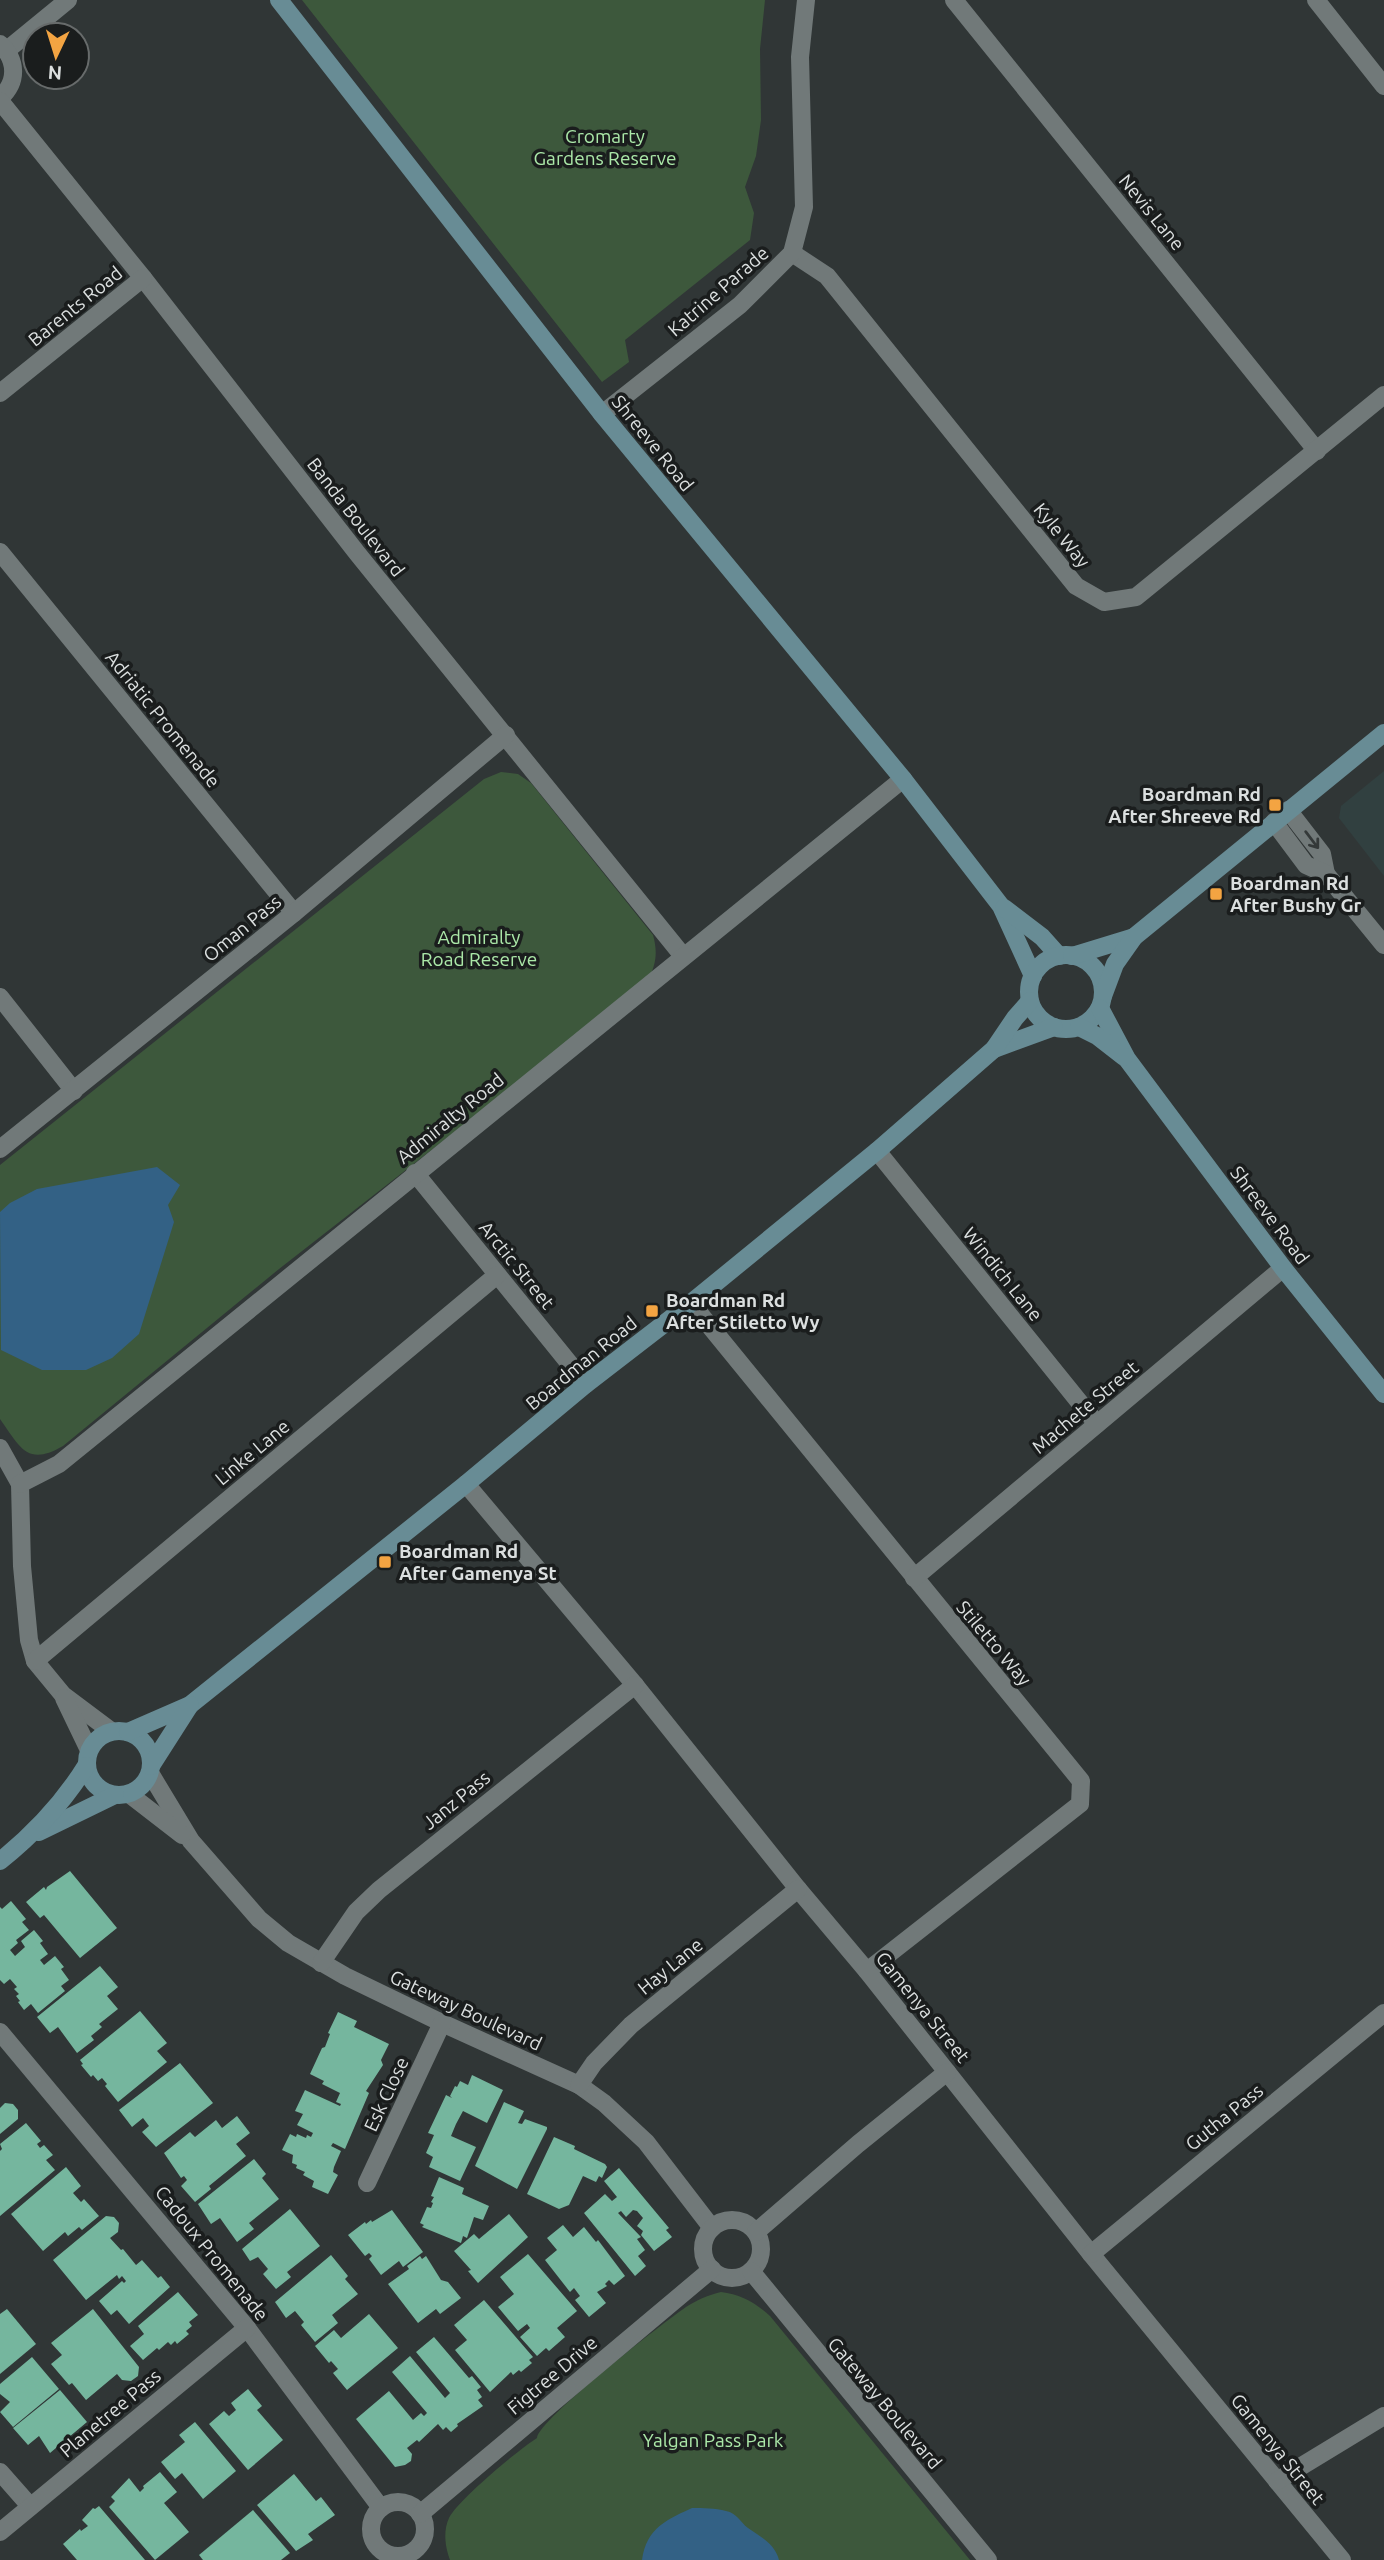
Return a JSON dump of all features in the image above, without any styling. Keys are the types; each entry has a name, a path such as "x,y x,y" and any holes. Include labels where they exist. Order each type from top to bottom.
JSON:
{"street":[{"path":"0,99 11,85 13,77 12,58 4,47 68,0"},
{"name":"Shreeve Road","path":"279,0 602,414 902,779 1001,906 1033,976"},
{"name":"Katrine Parade","path":"602,414 740,305 792,253 804,207 800,57 806,0"},
{"name":"Nevis Lane","path":"954,0 1317,451"},
{"path":"1316,0 1384,86"},
{"name":"Banda Boulevard","path":"0,99 357,553 684,956"},
{"name":"Kyle Way","path":"792,253 827,276 1076,586 1104,602 1136,597 1384,395"},
{"name":"Barents Road","path":"0,393 143,278"},
{"name":"Adriatic Promenade","path":"0,552 294,913"},
{"path":"1079,1027 1088,1023 1101,1002 1115,964 1134,937 1384,733"},
{"name":"Oman Pass","path":"0,1149 294,913 506,735"},
{"name":"Admiralty Road","path":"20,1484 59,1464 902,779"},
{"path":"1289,810 1322,854 1326,874"},
{"path":"1274,822 1306,864 1326,874 1384,945"},
{"name":"Shreeve Road","path":"1001,906 1065,956"},
{"path":"1054,1027 1043,1021 1035,1012 1030,1000 1033,976 1049,960 1134,937"},
{"path":"1065,956 1083,959 1098,974 1101,1002"},
{"path":"0,997 74,1091"},
{"name":"Boardman Road","path":"0,1861 30,1837 71,1791 102,1735 120,1732 190,1705 877,1151 994,1049 1030,1000"},
{"name":"Shreeve Road","path":"1101,1002 1127,1059 1283,1268 1384,1394"},
{"name":"Boardman Road","path":"994,1049 1054,1027 1079,1027"},
{"name":"Shreeve Road","path":"1079,1027 1097,1036 1127,1059"},
{"name":"Windich Lane","path":"877,1151 1097,1424"},
{"name":"Arctic Street","path":"415,1173 586,1384"},
{"name":"Machete Street","path":"914,1578 1283,1268"},
{"name":"Linke Lane","path":"35,1661 497,1275"},
{"name":"Stiletto Way","path":"691,1303 1081,1781 1080,1804 867,1971"},
{"path":"0,1448 20,1484 22,1566 29,1640 35,1661 62,1695 88,1758 93,1782 99,1788 122,1795"},
{"name":"Gamenya Street","path":"466,1484 635,1685 867,1971 1091,2254 1342,2560"},
{"name":"Janz Pass","path":"321,1963 356,1912 379,1890 635,1685"},
{"path":"62,1695 120,1732 138,1737 146,1745 151,1770"},
{"name":"Boardman Road","path":"30,1837 145,1783 190,1705"},
{"name":"Gateway Boulevard","path":"151,1770 191,1841 259,1919 288,1943 321,1963 442,2023 579,2085 604,2103 646,2142 712,2228"},
{"name":"Gateway Boulevard","path":"122,1795 191,1841"},
{"name":"Hay Lane","path":"579,2085 594,2063 631,2025 798,1889"},
{"name":"Gutha Pass","path":"1091,2254 1384,2013"},
{"name":"Esk Close","path":"367,2183 442,2023"},
{"name":"Cadoux Promenade","path":"0,2032 247,2328 381,2508"},
{"path":"756,2232 947,2071"},
{"path":"730,2220 749,2225 756,2232 761,2248 757,2264 751,2271 735,2278 719,2274 712,2269 706,2262 704,2244 712,2228 730,2220"},
{"name":"Figtree Drive","path":"420,2514 712,2269"},
{"name":"Gateway Boulevard","path":"751,2271 988,2560"},
{"name":"Planetree Pass","path":"0,2532 247,2328"},
{"path":"1277,2481 1384,2416"},
{"path":"0,2472 30,2506"},
{"path":"397,2502 406,2504 420,2514 425,2529 418,2555 375,2555 372,2521 381,2508 397,2502"}],"shaded area":[{"path":"1384,771 1384,876 1339,818 1341,806"}],"green space":[{"name":"Cromarty Gardens Reserve","path":"302,0 765,0 760,49 761,120 756,156 745,187 754,213 750,240 625,340 629,362 602,382"},
{"name":"Admiralty Road Reserve","path":"501,772 518,774 531,783 653,935 655,958 648,981 279,1269 63,1446 41,1455 25,1451 0,1419 0,1165 484,779"},
{"name":"Yalgan Pass Park","path":"721,2292 747,2300 770,2316 970,2560 450,2560 445,2539 447,2523 455,2510 476,2488 537,2438 543,2428 579,2392 630,2350 686,2307"}],"water":[{"path":"157,1167 180,1185 168,1205 174,1222 139,1334 112,1358 86,1370 42,1370 1,1350 0,1212 10,1203 37,1189"},
{"path":"692,2508 730,2512 771,2545 779,2560 642,2560 644,2549 653,2533 666,2522"}],"building":[{"path":"70,1871 117,1928 80,1958 44,1915 40,1918 26,1902"},
{"path":"11,1901 26,1919 22,1922 29,1930 16,1940 18,1943 10,1950 15,1956 25,1947 21,1941 34,1930 43,1941 40,1943 48,1954 40,1960 44,1965 55,1956 64,1967 61,1969 69,1980 61,1986 65,1991 38,2013 31,2004 24,2010 16,1996 19,1994 14,1989 17,1987 10,1979 4,1984 0,1980 0,1907 2,1909"},
{"path":"100,1966 118,1987 107,1996 118,2009 99,2024 102,2027 91,2036 94,2040 77,2053 58,2027 50,2033 37,2017"},
{"path":"140,2011 167,2043 157,2051 167,2062 118,2102 102,2078 98,2081 93,2075 91,2077 80,2060"},
{"path":"338,2012 357,2021 354,2027 389,2044 381,2060 383,2065 366,2091 369,2093 345,2149 333,2143 331,2146 341,2151 333,2172 338,2175 328,2194 312,2187 314,2181 303,2175 305,2172 292,2163 293,2155 282,2150 290,2134 306,2138 313,2133 297,2125 303,2114 295,2111 305,2090 340,2106 341,2104 336,2102 340,2093 310,2074 322,2048 325,2047"},
{"path":"180,2063 213,2103 156,2147 142,2132 149,2126 143,2118 132,2127 119,2110"},
{"path":"472,2075 503,2090 487,2123 463,2111 456,2124 451,2136 476,2147 460,2181 429,2167 433,2157 426,2153 434,2135 428,2133 446,2095 452,2098 450,2096 455,2086 457,2087 460,2081 468,2085"},
{"path":"504,2102 524,2111 518,2123 522,2124 525,2119 547,2127 517,2189 475,2166"},
{"path":"5,2103 13,2104 18,2110 18,2119 0,2134 0,2108"},
{"path":"237,2116 250,2133 236,2144 246,2156 209,2186 211,2189 195,2202 181,2186 187,2180 184,2176 181,2178 164,2153 190,2132 195,2137 216,2120 222,2128"},
{"path":"26,2123 41,2141 37,2144 40,2148 44,2145 53,2155 46,2160 55,2170 0,2216 0,2144"},
{"path":"554,2137 575,2146 574,2149 607,2167 602,2178 599,2176 596,2182 583,2176 569,2205 559,2209 527,2194"},
{"path":"254,2159 266,2174 262,2178 279,2199 249,2223 254,2229 237,2242 220,2218 211,2224 198,2204"},
{"path":"66,2167 81,2186 73,2193 81,2202 84,2199 99,2216 82,2230 79,2227 68,2236 65,2232 43,2251 11,2214"},
{"path":"619,2168 669,2228 666,2230 672,2237 654,2251 641,2235 643,2231 637,2226 643,2218 637,2211 633,2210 626,2217 621,2211 618,2213 641,2237 637,2239 645,2250 638,2256 646,2266 635,2276 584,2213 605,2194 612,2201 617,2197 604,2181"},
{"path":"439,2177 464,2188 462,2194 489,2206 483,2220 474,2217 467,2238 463,2236 461,2243 422,2227 424,2225 420,2223 427,2207 431,2208 434,2197 431,2196"},
{"path":"290,2209 320,2246 287,2272 291,2277 276,2289 263,2274 268,2269 258,2257 250,2261 242,2249"},
{"path":"392,2210 423,2252 403,2267 399,2261 381,2275 369,2259 372,2256 369,2253 365,2256 348,2235 365,2222 372,2222"},
{"path":"509,2214 528,2237 478,2283 468,2271 471,2270 454,2251 474,2234 479,2239"},
{"path":"106,2216 114,2217 119,2223 118,2232 110,2238 136,2265 142,2260 170,2287 129,2324 117,2310 111,2315 99,2301 122,2281 126,2281 122,2276 119,2279 117,2275 86,2300 53,2260"},
{"path":"563,2225 573,2237 584,2227 596,2242 598,2240 625,2276 614,2285 609,2280 605,2284 607,2286 597,2292 606,2303 589,2317 575,2300 580,2296 574,2288 570,2292 545,2260 557,2250 547,2238"},
{"path":"528,2254 577,2311 557,2328 565,2337 549,2351 546,2348 537,2356 520,2337 530,2328 527,2324 518,2331 498,2307 514,2294 500,2277"},
{"path":"331,2255 348,2276 345,2279 358,2294 332,2315 338,2323 315,2342 301,2325 304,2322 295,2311 286,2318 275,2302"},
{"path":"420,2256 422,2259 426,2256 441,2280 448,2282 461,2298 440,2314 436,2309 418,2323 388,2284 409,2269 407,2266"},
{"path":"178,2292 198,2315 189,2322 192,2326 186,2331 189,2334 177,2344 175,2341 171,2345 168,2342 159,2350 157,2348 143,2360 130,2346 144,2334 138,2326"},
{"path":"484,2300 533,2357 529,2360 532,2363 521,2372 519,2370 513,2375 511,2372 490,2392 455,2350 467,2340 454,2325"},
{"path":"7,2309 36,2344 0,2374 0,2314"},
{"path":"93,2309 139,2367 138,2376 131,2381 122,2380 117,2374 86,2400 51,2364 62,2355 51,2343"},
{"path":"369,2314 398,2348 347,2390 333,2373 338,2369 331,2361 329,2363 315,2346 334,2330 341,2338"},
{"path":"434,2337 469,2378 472,2376 481,2387 477,2390 482,2397 478,2400 483,2406 457,2424 451,2432 446,2427 443,2430 438,2424 419,2442 417,2440 407,2448 412,2454 411,2461 395,2467 356,2419 389,2391 413,2420 421,2413 424,2416 427,2413 392,2372 410,2356 445,2398 450,2393 416,2352"},
{"path":"32,2357 59,2389 13,2427 0,2412 10,2402 0,2394 0,2384"},
{"path":"248,2389 262,2406 257,2410 283,2440 248,2470 209,2424 224,2411 229,2416 236,2410 231,2403"},
{"path":"60,2390 87,2422 50,2453 39,2436 28,2445 13,2428"},
{"path":"195,2422 236,2471 203,2499 182,2473 175,2479 161,2462 185,2442 179,2435"},
{"path":"160,2472 177,2492 164,2503 189,2532 155,2560 109,2507 115,2501 111,2497 129,2478 140,2492 143,2486"},
{"path":"294,2474 316,2501 321,2497 335,2515 308,2534 313,2540 296,2551 257,2505"},
{"path":"99,2506 145,2560 77,2560 63,2544 80,2529 81,2531 88,2526 82,2520 93,2508"},
{"path":"253,2510 290,2553 281,2560 203,2560 199,2555"}],"place":[{"name":"Boardman Rd After Shreeve Rd","path":"1275,805"},
{"name":"Boardman Rd After Bushy Gr","path":"1216,894"},
{"name":"Boardman Rd After Stiletto Wy","path":"652,1311"},
{"name":"Boardman Rd After Gamenya St","path":"385,1562"}]}
